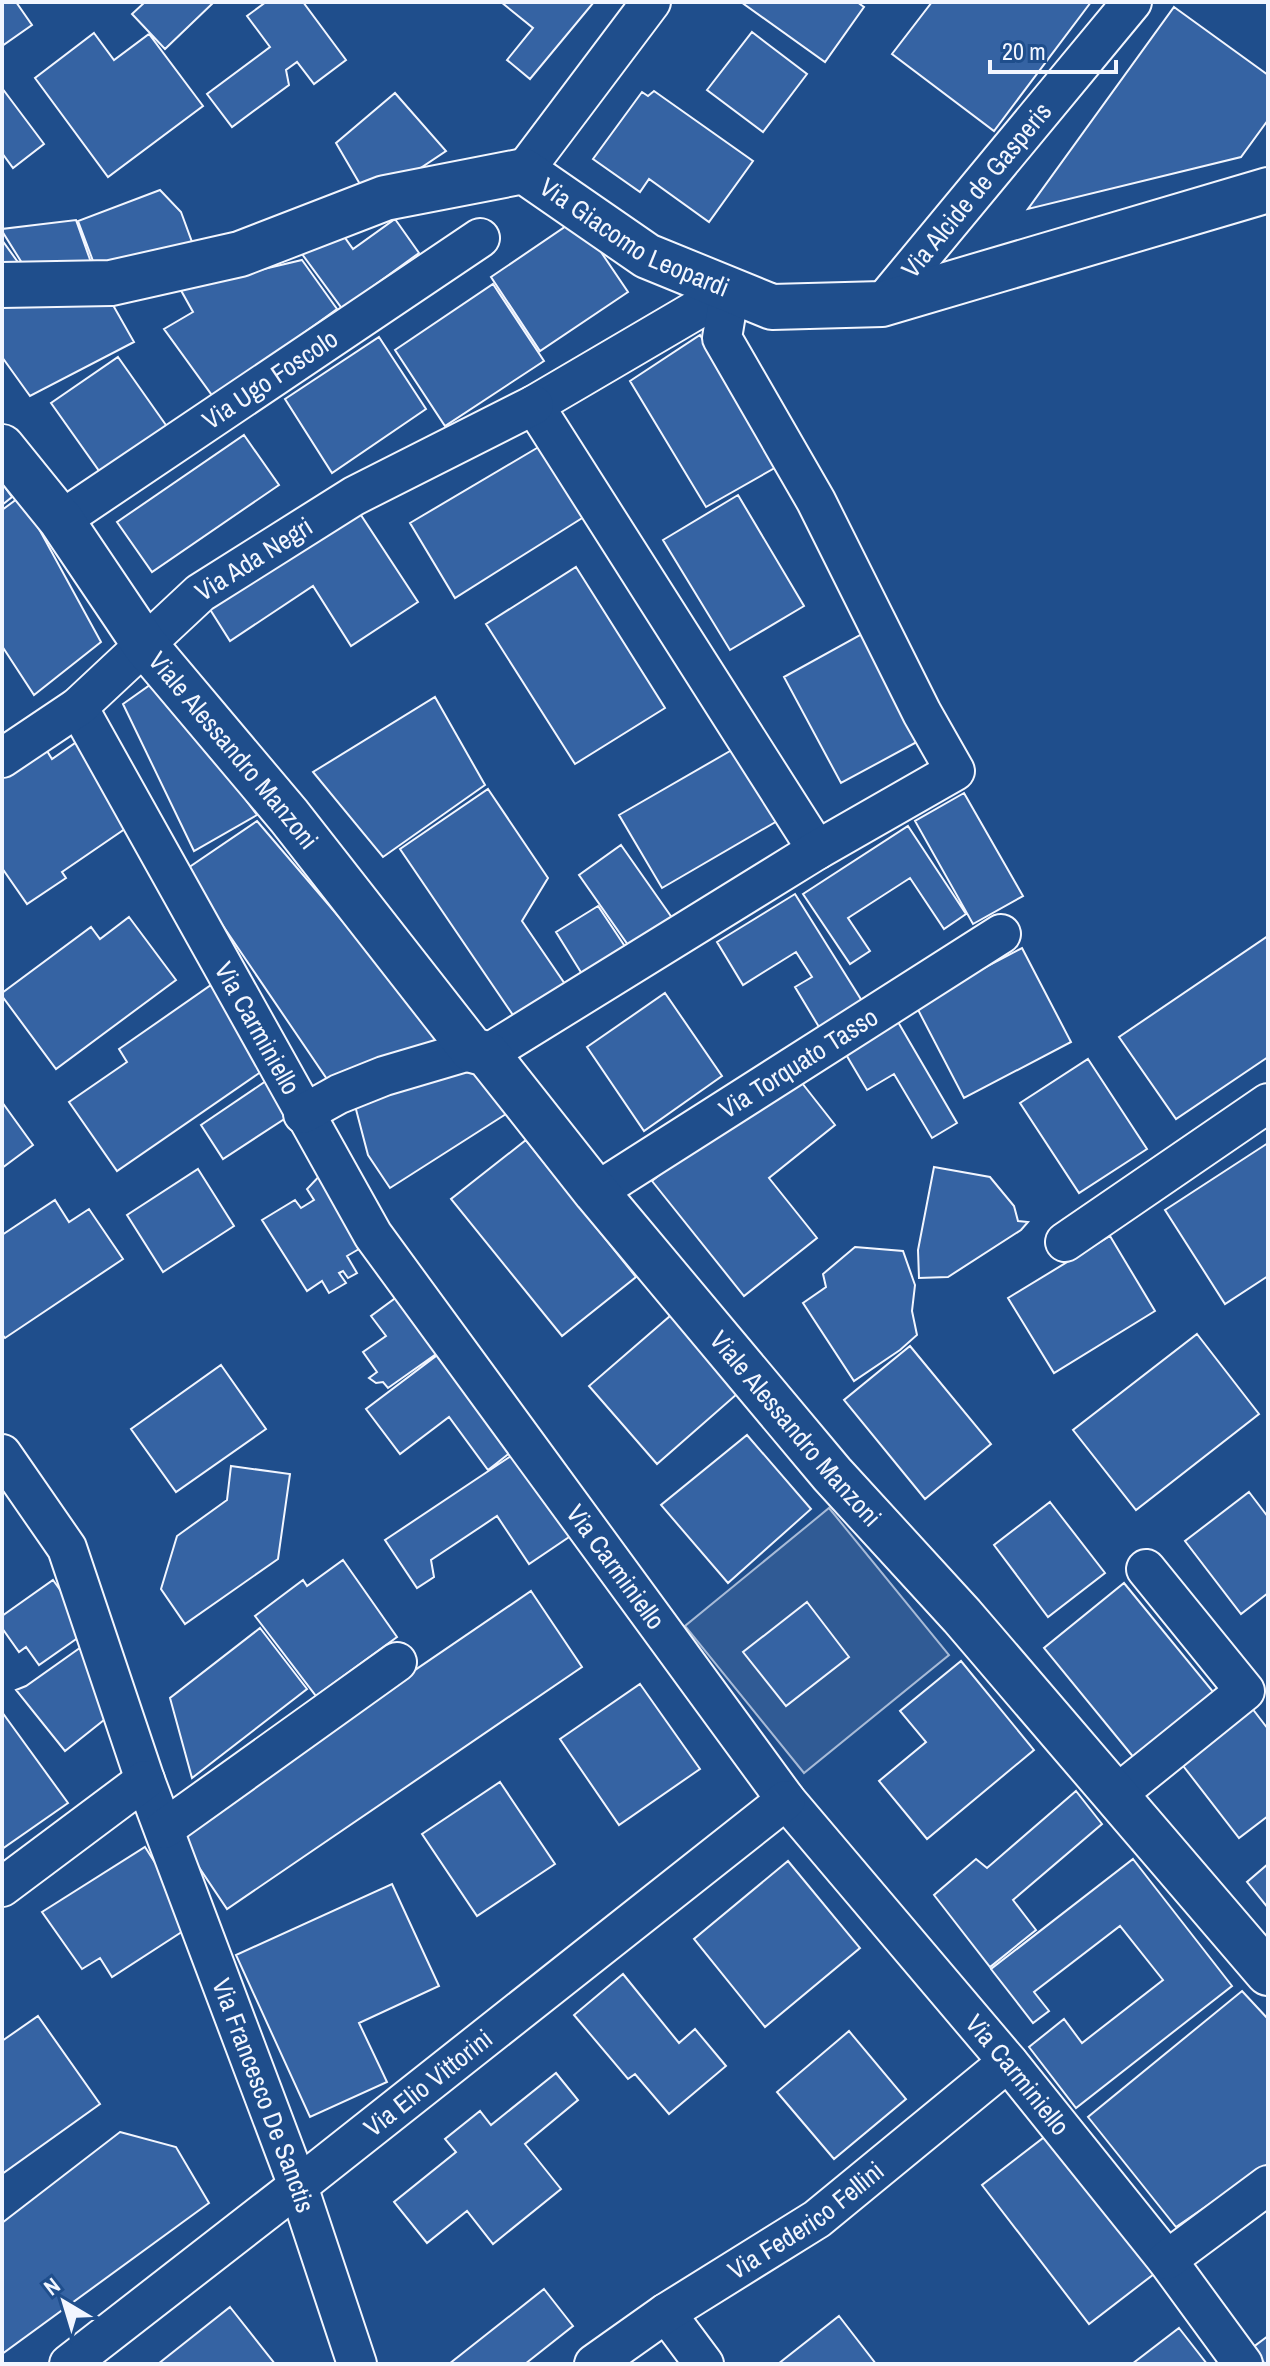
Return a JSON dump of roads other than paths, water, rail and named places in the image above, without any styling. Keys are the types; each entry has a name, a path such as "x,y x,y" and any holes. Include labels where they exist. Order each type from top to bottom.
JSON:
{"street":[{"path":"524,171 651,2"},
{"name":"Via Alcide de Gasperis","path":"882,304 1132,2"},
{"name":"Via Giacomo Leopardi","path":"2,285 111,283 240,254 385,198 524,171 647,256 772,307 882,304 1268,190"},
{"name":"Via Ugo Foscolo","path":"61,520 480,238"},
{"path":"303,1114 339,1094 373,1081 480,1052 955,771 922,713 816,501 722,338 730,290"},
{"name":"Via Ada Negri","path":"2,758 78,707 200,593 354,496 534,405 730,290"},
{"path":"534,405 817,850"},
{"name":"Viale Alessandro Manzoni","path":"2,447 61,520 145,645 596,1192 832,1474 962,1616 1268,1973"},
{"name":"Via Carminiello","path":"78,707 373,1235 786,1800 1008,2062 1167,2260 1243,2364"},
{"name":"Via Torquato Tasso","path":"596,1192 1001,934"},
{"path":"1065,1242 1268,1103"},
{"name":"Via Francesco De Sanctis","path":"2,1454 67,1548 145,1780 298,2186 357,2364"},
{"path":"1116,1795 1245,1691 1146,1569"},
{"path":"164,1829 397,1662"},
{"path":"2,1887 145,1780"},
{"name":"Via Elio Vittorini","path":"69,2364 786,1800"},
{"name":"Via Federico Fellini","path":"594,2364 666,2313 817,2219 1008,2062"},
{"path":"1167,2260 1268,2185"},
{"path":"666,2313 704,2364"}]}
